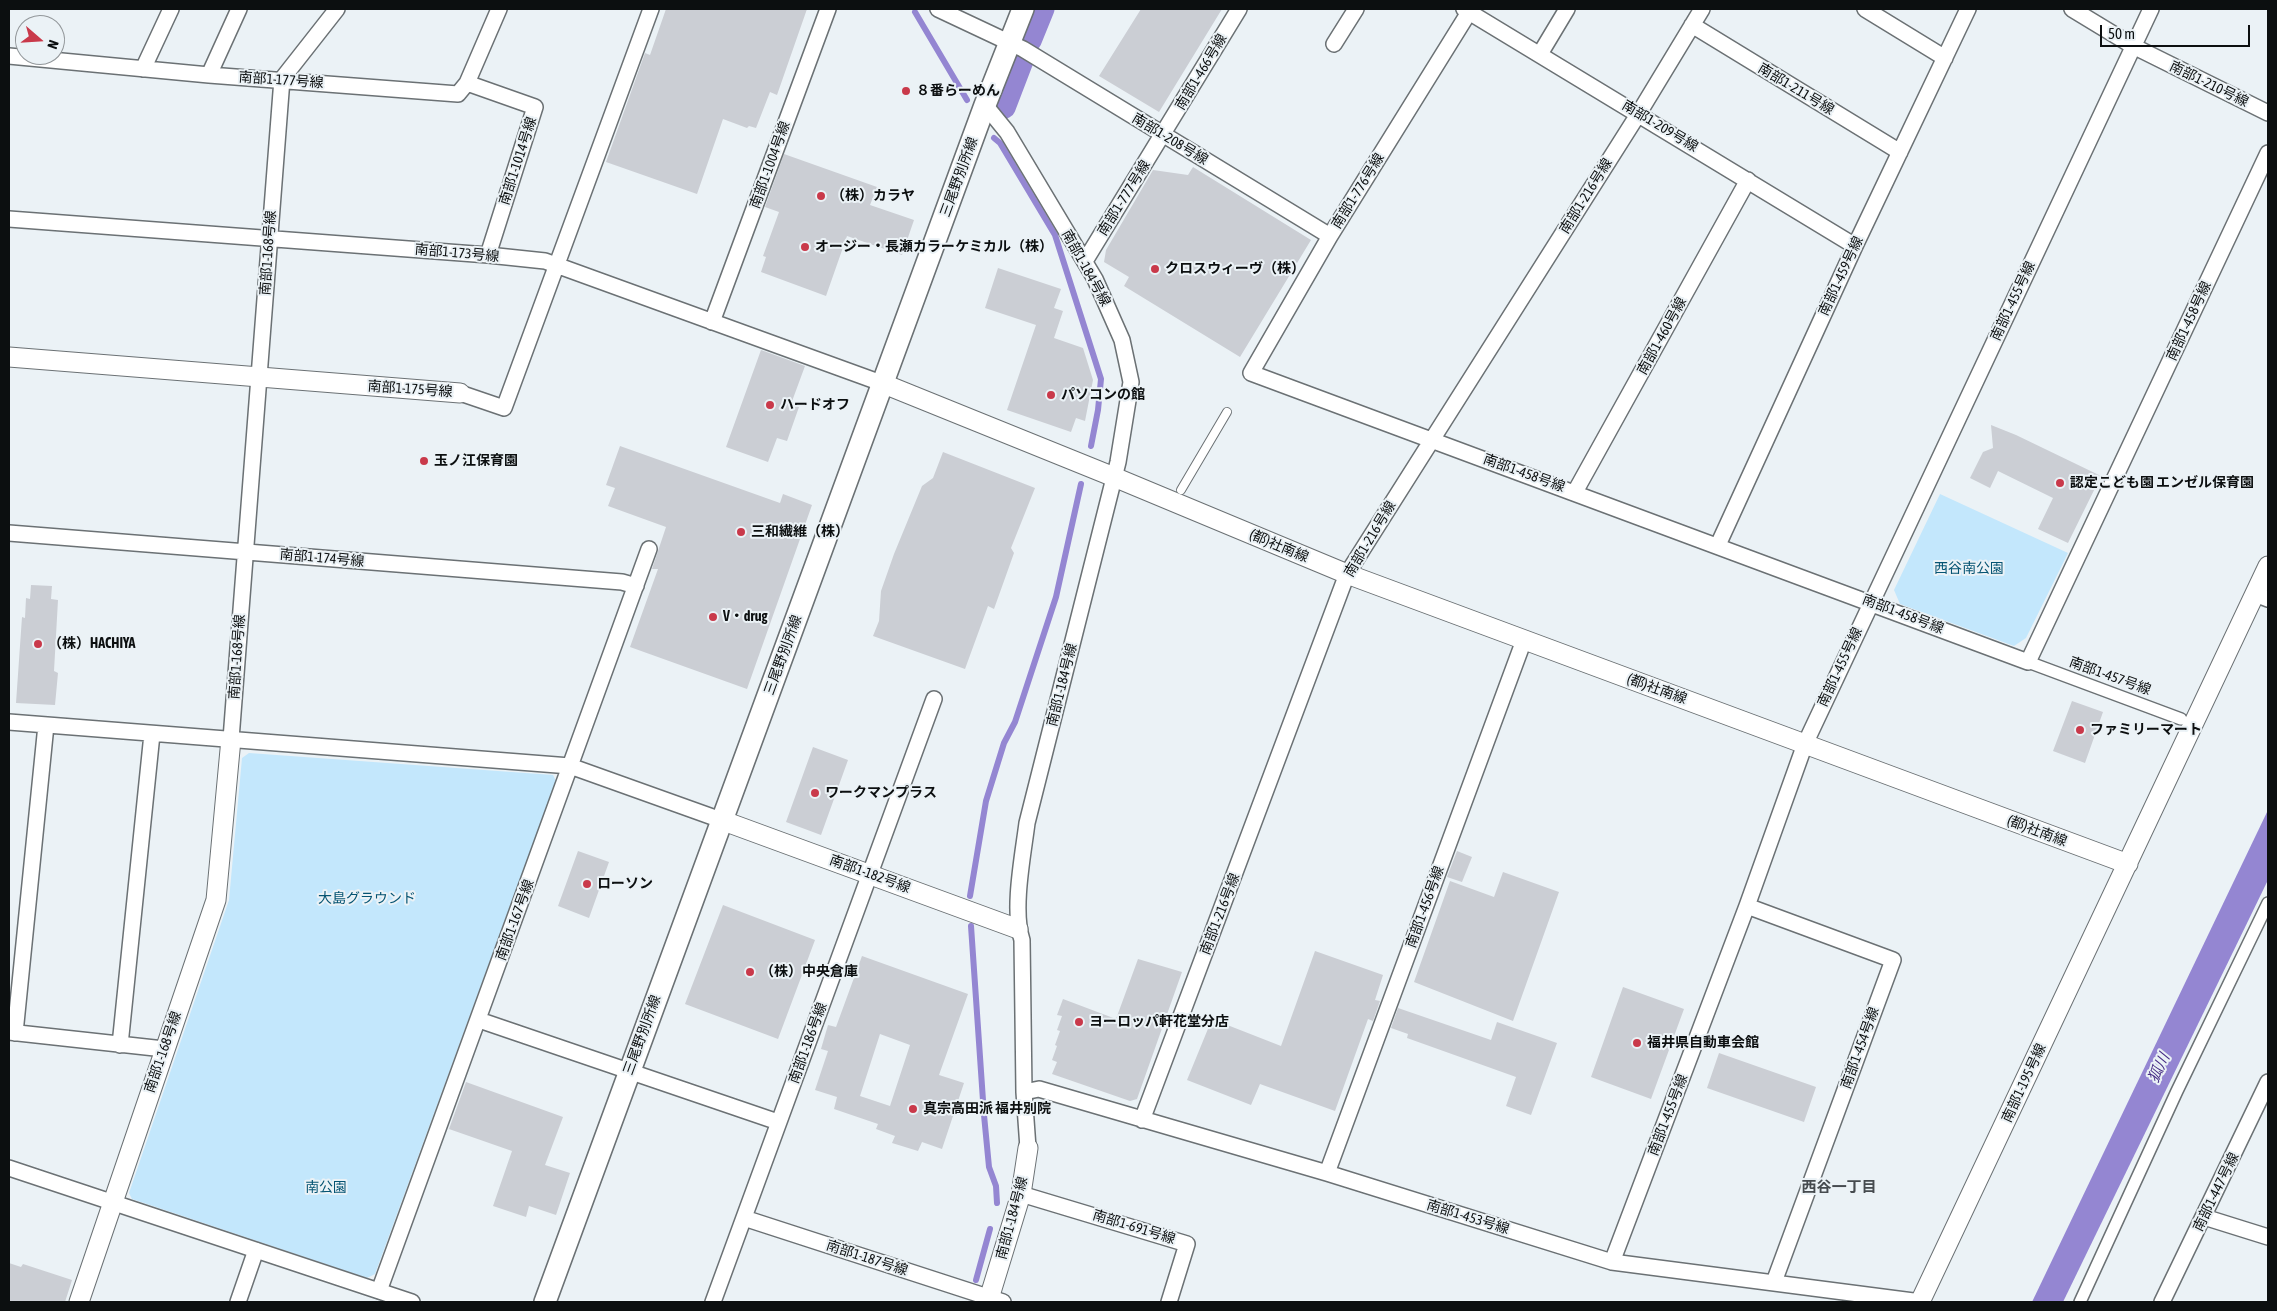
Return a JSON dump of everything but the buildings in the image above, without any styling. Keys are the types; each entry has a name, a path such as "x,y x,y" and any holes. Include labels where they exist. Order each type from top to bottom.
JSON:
{"main road":[{"name":"三尾野別所線","path":"545,1302 721,820 884,384 985,104 1023,9"}],"street":[{"path":"143,69 171,9"},
{"path":"209,75 239,9"},
{"path":"282,79 337,9"},
{"path":"467,83 499,9"},
{"name":"南部1-175号線","path":"9,357 460,393 504,408 651,9"},
{"name":"南部1-1004号線","path":"712,322 828,9"},
{"name":"南部1-208号線","path":"938,9 1010,42 1330,236"},
{"name":"南部1-466号線","path":"1163,136 1239,9"},
{"path":"1334,44 1356,9"},
{"path":"1540,54 1568,9"},
{"name":"南部1-216号線","path":"1142,1120 1347,574 1639,113 1702,9"},
{"path":"1865,9 1946,58"},
{"name":"南部1-459号線","path":"1718,545 1855,246 1968,9"},
{"name":"南部1-210号線","path":"2072,9 2133,46 2268,112"},
{"name":"南部1-455号線","path":"1612,1262 1805,744 1870,602 2151,9"},
{"name":"南部1-209号線","path":"1468,10 1855,246"},
{"name":"南部1-776号線","path":"1250,372 1330,236 1468,10"},
{"name":"南部1-211号線","path":"1692,25 1900,152"},
{"name":"南部1-177号線","path":"9,56 209,75 282,79 458,94 467,83"},
{"name":"南部1-168号線","path":"79,1302 216,900 231,739 282,79"},
{"name":"南部1-1014号線","path":"467,83 535,107 488,255"},
{"name":"南部1-184号線","path":"985,104 1007,132 1074,246 1085,261 1110,309 1122,340 1131,382 1126,420 1114,477 1027,823 1021,874 1018,929 1022,940 1024,1092 1028,1148 1021,1194 993,1301"},
{"name":"南部1-777号線","path":"1085,261 1163,136"},
{"name":"南部1-458号線","path":"1250,372 2028,662 2268,153"},
{"name":"南部1-460号線","path":"1575,492 1748,180"},
{"name":"南部1-173号線","path":"9,219 488,255 545,261 884,384"},
{"name":"(都)社南線","path":"884,384 1347,574 2128,864"},
{"name":"南部1-174号線","path":"9,534 622,582 636,586"},
{"name":"南部1-167号線","path":"379,1291 649,549"},
{"path":"2128,864 2262,597 2268,566"},
{"name":"南部1-456号線","path":"1327,1173 1524,640"},
{"name":"南部1-457号線","path":"2028,662 2182,719"},
{"name":"南部1-186号線","path":"713,1302 934,699"},
{"path":"9,722 570,766 721,820"},
{"path":"46,725 12,1032 164,1049"},
{"path":"120,1045 152,734"},
{"name":"南部1-182号線","path":"721,820 870,873 1018,929"},
{"name":"南部1-195号線","path":"1920,1302 2128,864"},
{"path":"2080,1302 2177,1091 2268,902"},
{"name":"南部1-454号線","path":"1746,906 1893,960 1774,1282"},
{"path":"479,1020 778,1122"},
{"name":"南部1-447号線","path":"2162,1302 2264,1100 2268,1082"},
{"name":"南部1-453号線","path":"1024,1092 1039,1089 1327,1173 1612,1262 1920,1302"},
{"path":"9,1168 412,1302"},
{"name":"南部1-691号線","path":"1021,1194 1187,1244 1169,1302"},
{"path":"2204,1217 2268,1237"},
{"name":"南部1-187号線","path":"744,1218 993,1301"},
{"path":"238,1302 256,1250"}],"lane":[{"path":"1181,490 1227,412"}],"green space":[{"name":"西谷南公園","path":"1940,494 2068,553 2026,638 2014,646 1900,604 1894,590"},
{"name":"大島グラウンド","path":"249,753 553,775 556,781 375,1274 367,1278 132,1199 129,1193 229,900 242,758"}],"water":[{"name":"狐川","path":"2268,810 2267,882 2063,1302 2032,1302"}],"waterway":[{"path":"1031,41 1044,9"},
{"path":"915,12 967,100"},
{"path":"1005,108 1023,61"},
{"path":"994,138 1000,143 1055,235 1101,379 1098,410 1091,446"},
{"path":"970,896 986,801 1004,743 1015,722 1056,597 1081,484"},
{"path":"971,926 984,1115 989,1167 996,1186 997,1203"},
{"path":"976,1280 990,1229"}],"place":[{"name":"８番らーめん","path":"906,91"},
{"name":"（株）カラヤ","path":"821,196"},
{"name":"オージー・長瀬カラーケミカル（株）","path":"805,247"},
{"name":"クロスウィーヴ（株）","path":"1155,269"},
{"name":"パソコンの館","path":"1051,395"},
{"name":"ハードオフ","path":"770,405"},
{"name":"玉ノ江保育園","path":"424,461"},
{"name":"認定こども園 エンゼル保育園","path":"2060,483"},
{"name":"三和繊維（株）","path":"741,532"},
{"name":"V・drug","path":"713,617"},
{"name":"（株）HACHIYA","path":"38,644"},
{"name":"ファミリーマート","path":"2080,730"},
{"name":"ワークマンプラス","path":"815,793"},
{"name":"ローソン","path":"587,884"},
{"name":"（株）中央倉庫","path":"750,972"},
{"name":"ヨーロッパ軒花堂分店","path":"1079,1022"},
{"name":"福井県自動車会館","path":"1637,1043"},
{"name":"真宗高田派 福井別院","path":"913,1109"}],"district":[{"name":"西谷一丁目","path":"1839,1187"}],"park label":[{"name":"南公園","path":"326,1188"}]}
